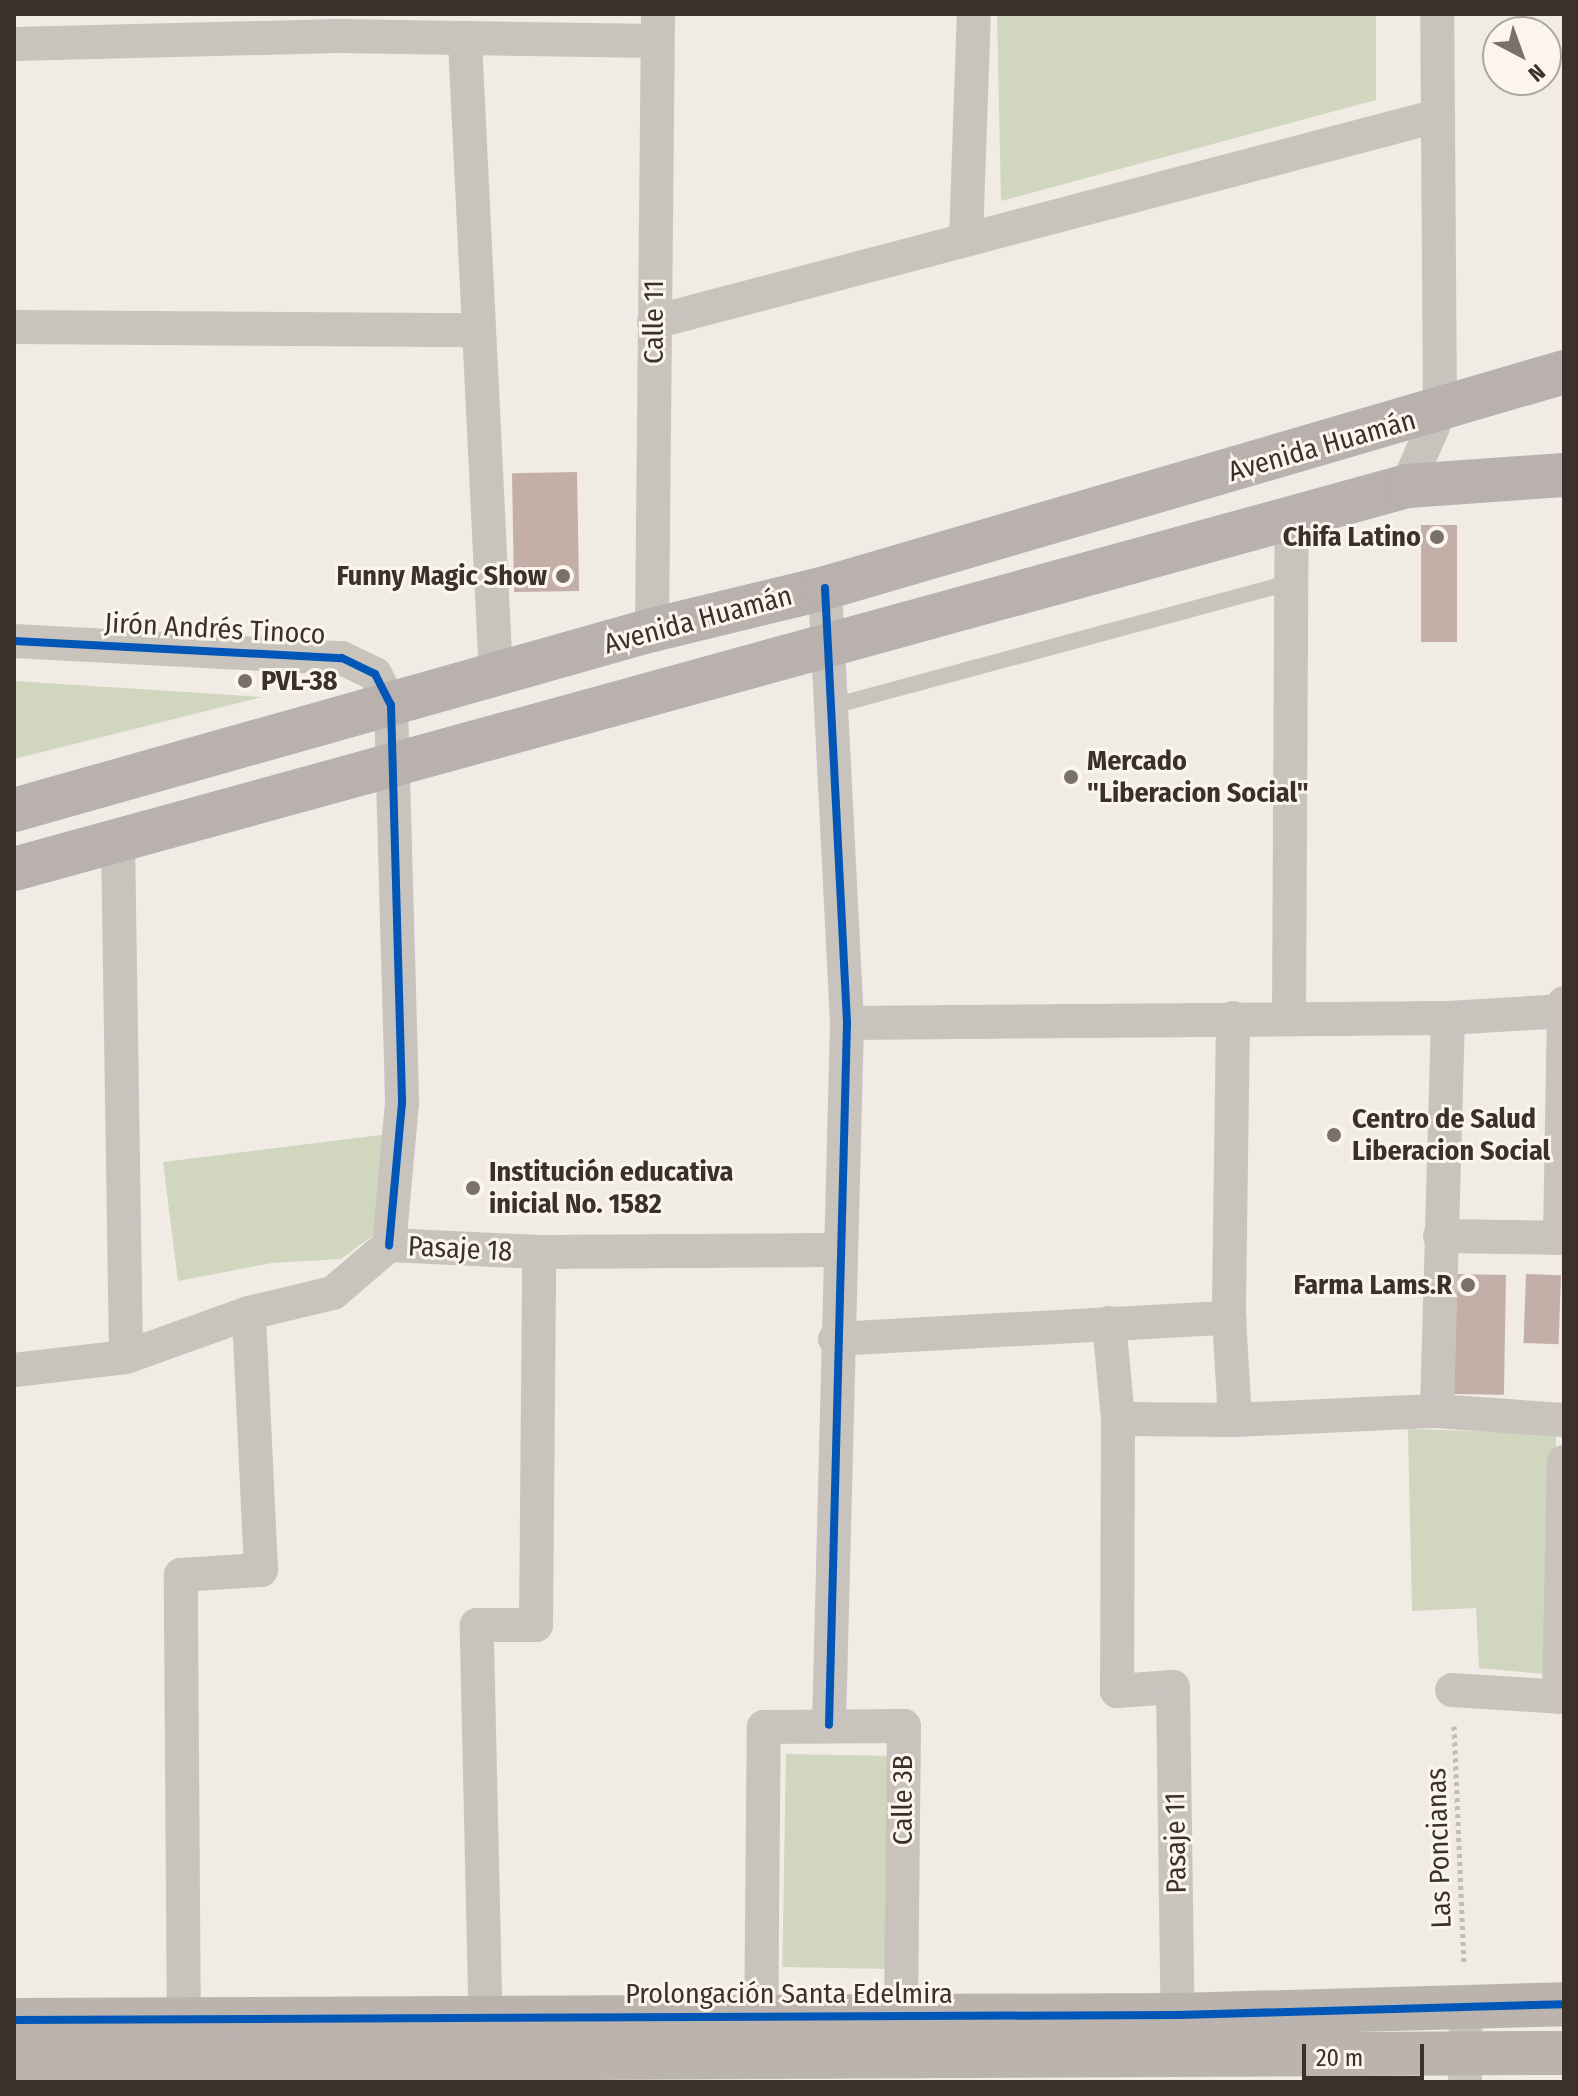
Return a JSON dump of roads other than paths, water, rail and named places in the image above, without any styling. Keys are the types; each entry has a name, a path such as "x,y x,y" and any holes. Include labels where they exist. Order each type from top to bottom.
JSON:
{"main road":[{"name":"Avenida Huamán","path":"14,810 652,630 825,588 1440,411 1564,372"},
{"path":"14,869 391,768 1407,486 1564,475"}],"street":[{"path":"966,239 974,14"},
{"path":"1407,486 1440,411 1437,14"},
{"path":"14,44 338,25 465,42 658,28"},
{"name":"Calle 11","path":"652,630 658,28"},
{"path":"465,42 476,330 496,676"},
{"path":"654,322 1437,116"},
{"path":"14,327 476,330"},
{"path":"1289,1015 1292,516"},
{"path":"825,588 831,646 847,1023 835,1339 829,1725"},
{"name":"Jirón Andrés Tinoco","path":"14,641 342,658 375,674 391,705"},
{"path":"389,1245 402,1103 391,705"},
{"path":"118,840 126,1357"},
{"path":"1440,1236 1562,1238 1564,1003"},
{"path":"847,1023 1289,1015 1448,1018 1564,1011"},
{"path":"1233,1018 1229,1318 1235,1420"},
{"path":"1437,1411 1448,1018"},
{"name":"Pasaje 18","path":"14,1370 126,1357 249,1313 333,1293 389,1245 539,1252 840,1250"},
{"path":"487,2070 477,1625 536,1625 539,1252"},
{"path":"184,2040 181,1575 261,1570 249,1313"},
{"path":"835,1339 1229,1318"},
{"path":"1109,1323 1118,1419 1235,1420 1437,1411 1564,1420"},
{"name":"Pasaje 11","path":"1118,1419 1117,1691 1173,1687 1178,2035"},
{"path":"1452,1690 1561,1697 1564,1462"},
{"name":"Calle 3B","path":"761,2035 764,1727 829,1725 904,1726 901,2035"},
{"name":"Prolongación Santa Edelmira","path":"14,2061 184,2040 486,2016 761,2035 1178,2035 1466,2005 1564,2004"},
{"path":"1465,2069 1466,2005"},
{"name":"Prolongación Santa Edelmira","path":"14,2020 487,2070 761,2035"},
{"name":"Prolongación Santa Edelmira","path":"1178,2035 1465,2069 1564,2053"}],"lane":[{"path":"833,706 1291,582"}],"place":[{"name":"Chifa Latino","path":"1437,537"},
{"name":"Funny Magic Show","path":"563,576"},
{"name":"PVL-38","path":"245,681"},
{"name":"Mercado \"Liberacion Social\"","path":"1071,777"},
{"name":"Centro de Salud Liberacion Social","path":"1334,1135"},
{"name":"Institución educativa inicial No. 1582","path":"473,1188"},
{"name":"Farma Lams.R","path":"1468,1285"}]}
